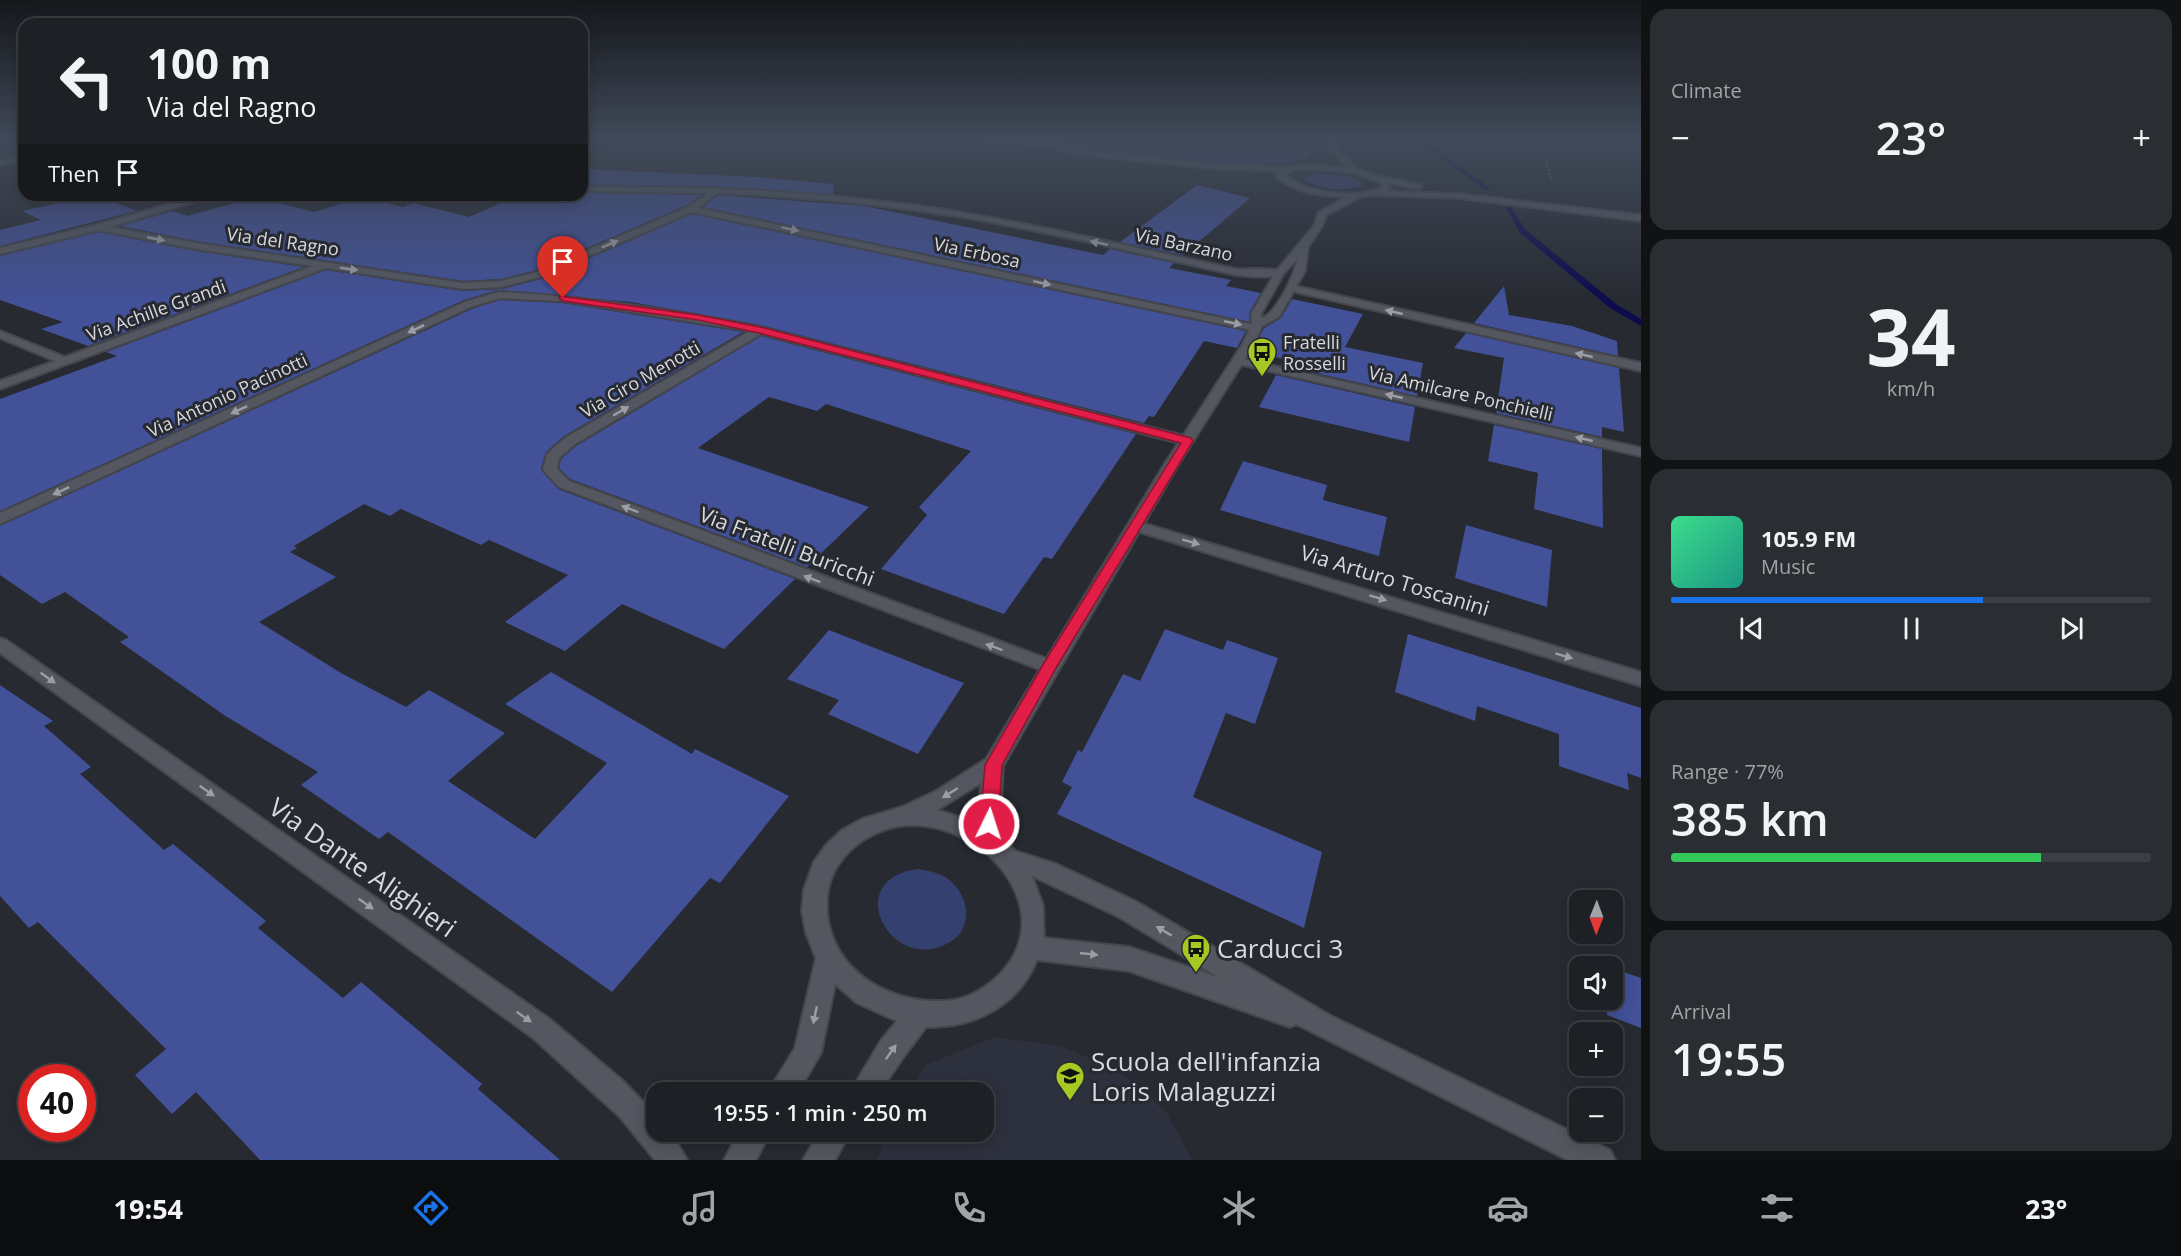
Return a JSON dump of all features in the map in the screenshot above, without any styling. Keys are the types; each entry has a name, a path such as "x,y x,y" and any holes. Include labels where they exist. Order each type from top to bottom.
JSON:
{"street":[{"path":"712,193 691,208 537,275 525,284 533,289 563,298 698,318 760,330 1187,441"},
{"name":"Via Barzano","path":"763,193 942,212 1236,272 1258,274 1280,272"},
{"path":"1306,193 1319,204 1322,214 1318,226 1304,247 1280,272 1256,314 1256,326 1238,361 1049,667 993,765 989,824 1004,854 1026,885 1034,916 1030,948 1016,976 991,999 958,1013 920,1014 883,1005 851,985 828,958 815,927 814,895 822,868 840,843 864,827 893,817 924,816 956,823 985,837 1004,854 1048,871 1127,909 1322,1025 1600,1160"},
{"path":"1326,193 1361,195 1374,193"},
{"path":"1379,193 1460,196 1641,218"},
{"path":"1447,193 1460,196"},
{"path":"1322,214 1361,195"},
{"path":"0,252 191,201"},
{"name":"Via Erbosa","path":"691,208 1256,326"},
{"name":"Via del Ragno","path":"99,227 196,246 463,286 512,284 537,275"},
{"path":"1256,326 1274,317 1300,272 1304,247"},
{"name":"Via Achille Grandi","path":"0,385 324,266"},
{"path":"463,286 479,291 483,295 469,304"},
{"path":"1291,288 1641,367"},
{"name":"Via Antonio Pacinotti","path":"0,519 469,304 499,295 563,298"},
{"name":"Via Ciro Menotti","path":"570,441 760,330"},
{"path":"0,334 65,361"},
{"name":"Via Amilcare Ponchielli","path":"1238,361 1641,452"},
{"name":"Via Fratelli Buricchi","path":"570,441 557,451 550,463 550,470 556,479 564,484 1049,667"},
{"name":"Via Arturo Toscanini","path":"1135,526 1641,679"},
{"name":"Via Dante Alighieri","path":"0,644 542,1029 604,1082 663,1146 672,1160"},
{"path":"904,817 944,797 993,765"},
{"path":"1030,948 1129,959 1322,1025"},
{"path":"788,1082 807,1053 828,958"},
{"path":"871,1082 892,1049 920,1014"},
{"path":"739,1160 750,1142"},
{"path":"818,1160 830,1142"}],"shaded area":[{"path":"918,869 939,874 953,883 964,900 966,909 966,919 958,935 950,942 929,949 909,947 894,937 883,922 878,906 882,890 894,876"},
{"name":"Scuola dell'infanzia Loris Malaguzzi","path":"994,1037 1062,1046 1123,1074 1167,1113 1192,1160 876,1160 885,1142 994,1142 994,1082 916,1082 924,1066"}],"building":[{"path":"588,193 701,195 687,205 533,271 501,279 463,281 196,241 120,226 173,211 187,216 242,201 272,201 314,212 350,201 379,201 403,207 413,203 469,217 505,201 588,201"},
{"path":"1186,193 1230,193 1250,198 1183,255 1120,242"},
{"path":"718,195 864,206 1103,255 1110,249 1174,263 1169,268 1231,280 1226,286 1261,293 1249,313 1250,322 703,207"},
{"path":"69,201 112,201 136,211 0,246 0,230 41,220 22,211"},
{"path":"692,214 1246,331 1237,348 1204,341 1154,417 1149,416 1144,423 760,325 631,302 498,290 464,300 0,511 0,399 117,356 106,352 326,270 463,291 502,289 541,279"},
{"path":"99,232 196,251 304,267 88,346 41,329 63,322 0,300 0,256"},
{"path":"1504,286 1509,315 1572,326 1617,341 1618,356 1474,323"},
{"path":"1292,299 1363,314 1345,347 1423,363 1417,396 1281,365 1284,359 1252,352 1264,328 1281,318"},
{"path":"500,300 563,303 743,332 564,436 546,452 541,469 558,489 795,579 724,649 622,604 565,651 505,622 568,575 489,540 481,545 401,509 390,516 364,504 294,546 297,548 290,552 336,577 259,622 341,673 406,707 429,690 505,733 448,781 535,839 607,763 505,704 551,672 692,754 695,749 789,796 720,883 710,878 612,992 388,832 379,839 301,785 318,772 224,715 120,642 129,637 65,592 42,604 0,575 0,526 474,308"},
{"path":"1466,333 1619,368 1624,432 1602,427 1602,437 1496,413 1504,358 1454,348"},
{"path":"761,336 1136,434 1052,559 1044,557 1004,614 881,569 927,515 919,507 971,451 826,404 817,411 769,397 698,448 869,507 807,567 570,479 559,468 561,459 576,446"},
{"path":"1276,375 1415,407 1409,442 1259,407"},
{"path":"1494,425 1602,449 1603,528 1534,509 1538,473 1488,461"},
{"path":"1243,461 1327,485 1323,500 1387,517 1379,556 1220,510"},
{"path":"1466,525 1552,550 1547,607 1455,578"},
{"path":"1165,629 1223,650 1227,640 1278,658 1255,724 1226,713 1193,797 1322,852 1304,928 1057,814 1072,787 1062,782 1078,750 1082,752 1123,674 1140,681"},
{"path":"829,630 964,683 918,754 828,714 839,700 787,679"},
{"path":"1408,634 1641,708 1641,778 1627,773 1629,790 1559,766 1559,734 1477,706 1475,721 1395,692"},
{"path":"0,685 53,721 44,726 91,767 80,774 164,850 173,844 266,921 258,928 343,998 361,982 482,1084 478,1089 560,1160 260,1160 196,1092 172,1114 135,1075 166,1049 38,922 29,928 0,896"},
{"path":"1623,972 1641,978 1641,1028 1607,1015 1607,1010 1623,1010"}],"waterway":[{"path":"1508,208 1523,231 1613,306 1641,323"}],"place":[{"name":"Fratelli Rosselli","path":"1262,378"},
{"name":"Carducci 3","path":"1196,974"},
{"name":"Scuola dell'infanzia Loris Malaguzzi","path":"1070,1102"}],"route":[{"path":"563,298 698,318 760,330 1187,441 1049,667 993,765 989,824"}]}
